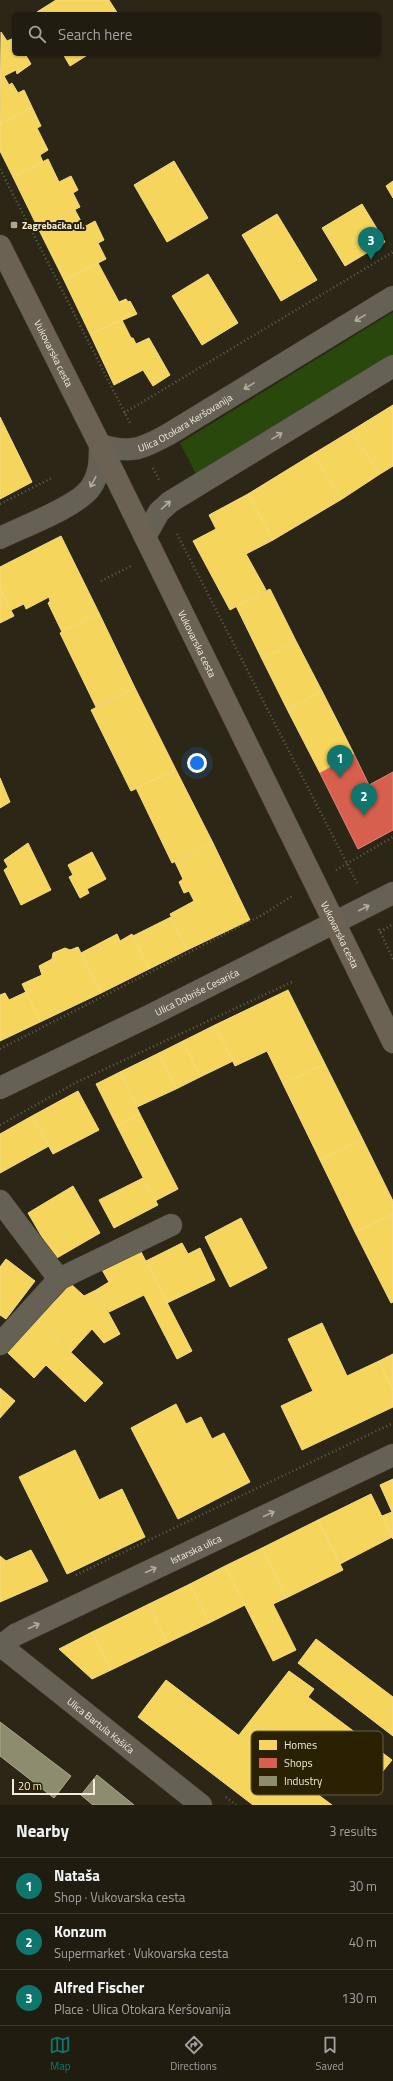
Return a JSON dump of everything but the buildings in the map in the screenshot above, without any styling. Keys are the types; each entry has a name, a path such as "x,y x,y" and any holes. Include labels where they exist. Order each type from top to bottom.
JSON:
{"main road":[{"name":"Vukovarska cesta","path":"0,246 100,445 393,1042"}],"street":[{"name":"Ulica Otokara Keršovanija","path":"100,445 125,450 143,448 169,434 393,298"},
{"path":"145,537 159,512 170,502 393,366"},
{"path":"0,538 80,498 91,488 100,467 100,445"},
{"name":"Ulica Dobriše Cesarića","path":"0,1088 393,893"},
{"path":"0,1201 59,1279"},
{"path":"0,1344 59,1279 171,1225"},
{"name":"Istarska ulica","path":"1,1646 15,1635 393,1454"},
{"name":"Ulica Bartula Kašića","path":"1,1646 201,1805"}],"path":[{"path":"0,169 170,502 174,527 180,542 347,864 393,959"},
{"path":"124,413 393,252"},
{"path":"0,504 52,478"},
{"path":"0,1049 262,915 315,882 393,837"},
{"path":"380,932 393,924"},
{"path":"0,1125 77,1082 294,982"},
{"path":"72,1578 393,1423"}],"green space":[{"path":"393,312 393,358 197,476 180,443"}],"place":[{"name":"Zagrebačka ul.","path":"14,225"},
{"name":"Alfred Fischer","path":"371,260"},
{"name":"Nataša","path":"340,778"},
{"name":"Konzum","path":"364,816"}]}
